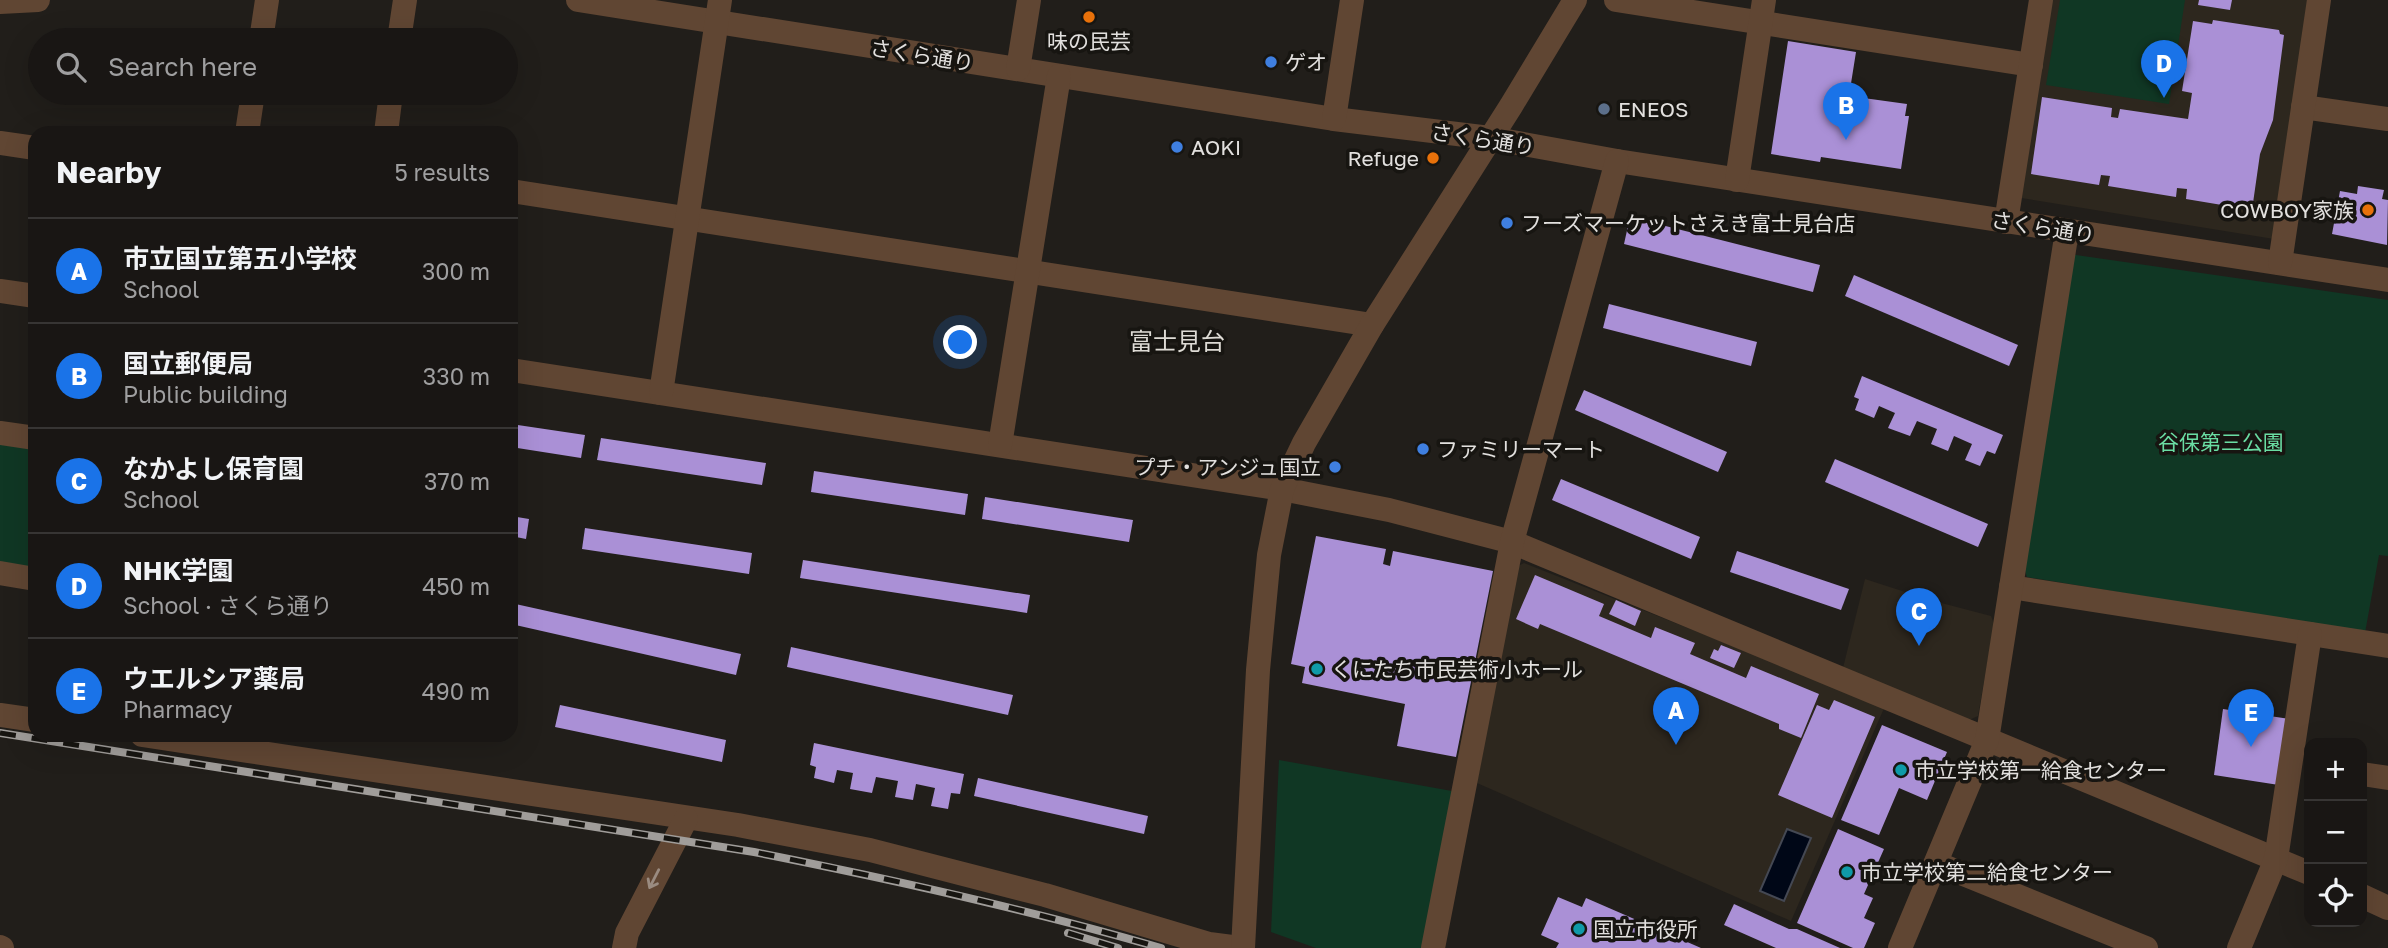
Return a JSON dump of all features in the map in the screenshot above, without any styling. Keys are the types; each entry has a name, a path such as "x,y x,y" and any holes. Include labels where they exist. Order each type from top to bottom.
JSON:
{"street":[{"path":"0,2 38,0"},
{"path":"263,28 267,0"},
{"path":"401,28 405,0"},
{"name":"さくら通り","path":"578,0 718,11 1059,76 1334,119 1490,138 1737,180 2388,280"},
{"path":"1018,69 1028,0"},
{"path":"1334,119 1353,0"},
{"path":"241,742 284,745 870,850 1045,895 1209,944 1241,948 1259,657 1269,555 1282,489 1304,443 1371,324 1574,0"},
{"path":"1616,0 1762,12 2031,65"},
{"path":"2006,222 2041,0"},
{"path":"2280,263 2319,0"},
{"path":"661,393 718,11"},
{"path":"1737,180 1762,12"},
{"path":"1000,445 1059,76"},
{"path":"248,126 251,105"},
{"path":"387,126 390,105"},
{"path":"2303,107 2388,120"},
{"path":"0,143 28,147"},
{"path":"1433,948 1512,542 1617,161"},
{"path":"518,192 1371,324"},
{"path":"1900,948 1987,740 2067,231"},
{"path":"0,291 28,295"},
{"path":"518,371 1282,489 1389,510 1512,542 2304,871"},
{"path":"0,433 28,437"},
{"path":"0,573 28,578"},
{"path":"2011,587 2388,646"},
{"path":"2239,948 2276,859 2300,764 2310,634"},
{"path":"0,715 28,719"},
{"path":"2367,775 2388,778"},
{"path":"624,948 627,933 686,819"},
{"path":"1936,863 2146,948"},
{"path":"2367,898 2388,908"}],"shaded area":[{"path":"2048,0 2314,0 2274,239 2015,197"},
{"path":"1524,563 1885,706 1791,921 1477,783 1516,567"},
{"path":"1865,579 1991,616 1994,624 1978,716 1969,720 1843,668"}],"green space":[{"path":"2060,0 2185,0 2169,104 2046,85"},
{"name":"谷保第三公園","path":"2069,254 2388,300 2388,556 2379,555 2365,633 2027,577 2022,562"},
{"path":"0,443 28,448 28,569 0,564"},
{"path":"1279,760 1452,791 1423,948 1316,948 1271,932"}],"water":[{"path":"1787,829 1811,838 1784,901 1760,891"}],"building":[{"path":"2199,0 2232,0 2230,10 2198,5"},
{"path":"2213,20 2279,30 2280,34 2284,35 2273,120 2260,154 2252,210 2186,199 2187,189 2177,188 2176,197 2108,186 2110,176 2101,175 2099,185 2031,174 2042,97 2112,108 2111,117 2118,118 2120,109 2188,119 2192,93 2182,91 2193,21 2212,24"},
{"path":"1788,41 1856,52 1849,96 1907,104 1905,116 1909,116 1901,169 1821,157 1820,162 1771,154"},
{"path":"2358,186 2384,190 2382,199 2388,200 2387,245 2332,234 2340,191 2357,194"},
{"path":"1630,217 1820,265 1813,292 1624,244"},
{"path":"1854,275 2018,345 2009,366 1845,296"},
{"path":"1609,304 1757,342 1751,366 1603,328"},
{"path":"1862,376 2003,435 1995,454 1987,451 1980,466 1965,460 1972,444 1954,436 1948,451 1931,444 1937,429 1917,421 1910,436 1888,428 1895,413 1879,406 1874,418 1855,410 1859,399 1854,397"},
{"path":"1584,390 1727,452 1718,472 1575,410"},
{"path":"518,425 585,435 581,458 518,448"},
{"path":"601,438 766,463 762,485 597,460"},
{"path":"1835,459 1988,524 1978,547 1825,482"},
{"path":"814,471 968,494 965,515 811,492"},
{"path":"1561,479 1700,537 1691,559 1552,500"},
{"path":"985,497 1133,520 1129,542 982,519"},
{"path":"518,517 529,519 526,539 518,537"},
{"path":"585,528 752,553 749,574 582,549"},
{"path":"1316,536 1386,549 1383,564 1390,566 1393,551 1493,571 1456,757 1397,746 1405,704 1302,683 1305,667 1291,664"},
{"path":"1737,551 1849,589 1841,610 1730,572"},
{"path":"803,560 1030,595 1027,613 800,578"},
{"path":"1535,575 1604,604 1599,616 1651,638 1655,627 1695,643 1690,654 1746,678 1751,666 1819,694 1801,738 1779,729 1779,724 1540,624 1538,629 1516,619"},
{"path":"1616,600 1641,611 1635,626 1609,614"},
{"path":"518,605 741,654 736,675 518,626"},
{"path":"1721,645 1741,653 1734,668 1710,658 1714,649 1718,651"},
{"path":"791,647 1013,695 1008,715 787,667"},
{"path":"1834,700 1875,717 1832,818 1778,795 1817,705 1829,710"},
{"path":"560,705 726,740 722,762 555,727"},
{"path":"2223,709 2289,719 2279,785 2214,775"},
{"name":"市立学校第一給食センター","path":"1882,725 1947,752 1927,800 1899,788 1879,835 1841,820"},
{"path":"814,743 964,774 960,794 951,793 948,809 931,806 935,788 916,784 913,800 895,797 898,781 876,777 872,793 850,789 853,773 837,770 834,783 814,778 816,767 810,765"},
{"path":"978,778 1148,816 1144,834 974,796"},
{"name":"市立学校第二給食センター","path":"1838,829 1884,849 1864,894 1873,898 1864,918 1875,923 1864,948 1853,948 1797,923"},
{"path":"1558,897 1582,907 1586,898 1701,948 1556,948 1559,943 1541,935"},
{"path":"1734,904 1840,948 1776,948 1724,925"}],"railway":[{"path":"0,733 28,737"},
{"path":"57,742 754,852 959,896 1161,948"},
{"path":"1068,933 1118,948"}],"place":[{"name":"味の民芸","path":"1089,17"},
{"name":"ゲオ","path":"1271,62"},
{"name":"NHK学園","path":"2164,98"},
{"name":"ENEOS","path":"1604,109"},
{"name":"国立郵便局","path":"1846,140"},
{"name":"AOKI","path":"1177,147"},
{"name":"Refuge","path":"1433,158"},
{"name":"COWBOY家族","path":"2368,210"},
{"name":"フーズマーケットさえき富士見台店","path":"1507,223"},
{"name":"ファミリーマート","path":"1423,449"},
{"name":"プチ・アンジュ国立","path":"1335,467"},
{"name":"なかよし保育園","path":"1919,646"},
{"name":"くにたち市民芸術小ホール","path":"1317,669"},
{"name":"市立国立第五小学校","path":"1676,745"},
{"name":"ウエルシア薬局","path":"2251,747"},
{"name":"市立学校第一給食センター","path":"1901,770"},
{"name":"市立学校第二給食センター","path":"1847,872"},
{"name":"国立市役所","path":"1579,929"}],"district":[{"name":"富士見台","path":"1177,340"}]}
